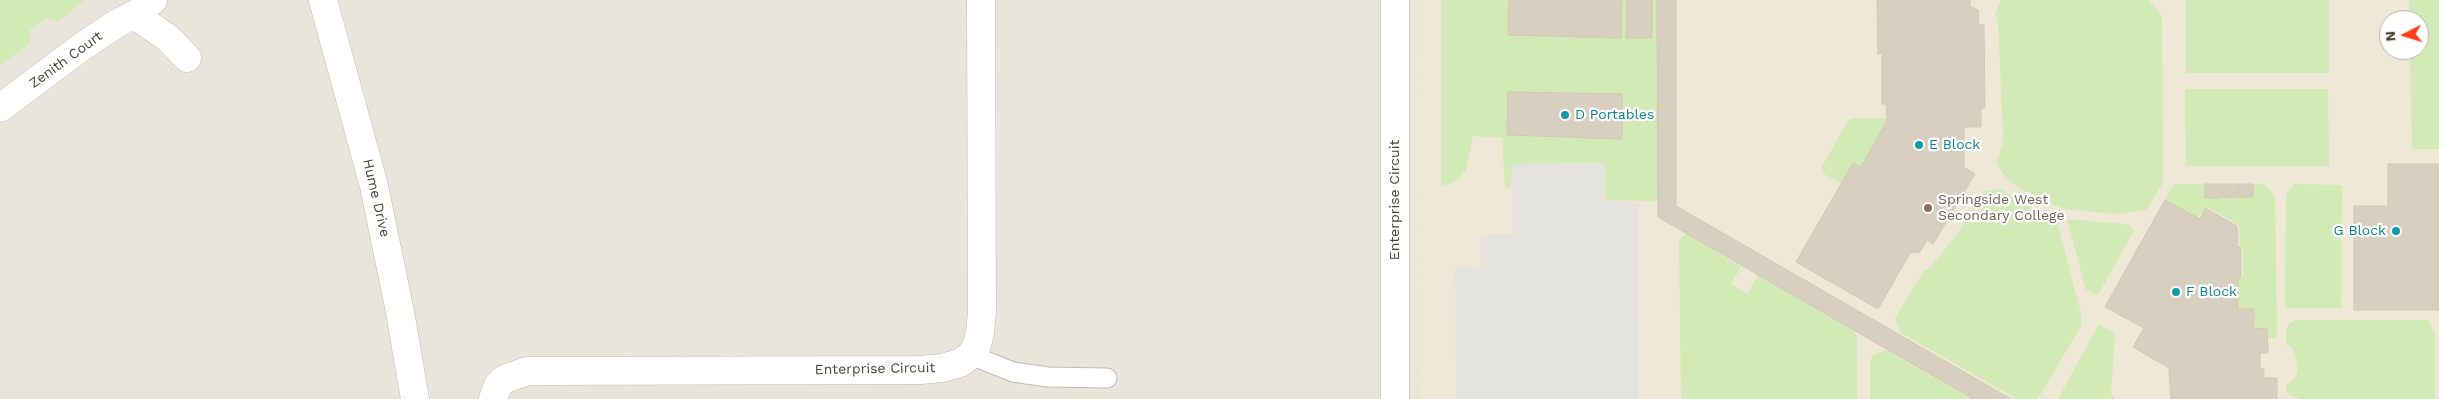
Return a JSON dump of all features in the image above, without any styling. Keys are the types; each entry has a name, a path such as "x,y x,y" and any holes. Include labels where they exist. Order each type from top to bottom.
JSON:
{"street":[{"name":"Hume Drive","path":"323,0 374,186 400,312 414,399"},
{"path":"971,355 980,332 982,313 981,0"},
{"name":"Enterprise Circuit","path":"1395,0 1395,399"},
{"name":"Zenith Court","path":"0,108 84,46 143,7 186,58"},
{"name":"Enterprise Circuit","path":"493,399 498,385 505,379 527,371 920,370 942,368 960,363 971,355"}],"lane":[{"path":"971,355 1013,372 1048,377 1108,378"}],"shaded area":[{"path":"0,0 1417,0 1418,399 0,399"},
{"name":"Springside West Secondary College","path":"1417,0 2439,0 2439,399 1418,399"},
{"path":"1605,163 1605,200 1639,203 1638,399 1456,399 1455,268 1481,267 1480,235 1512,234 1512,164"}],"green space":[{"path":"0,0 85,0 58,21 46,18 30,30 30,43 0,66"},
{"path":"1441,0 1657,0 1658,201 1605,200 1605,163 1512,164 1511,189 1505,187 1502,138 1473,136 1466,170 1457,181 1441,187"},
{"path":"2001,0 2149,0 2162,16 2163,183 2146,210 2114,214 2064,209 2040,200 2013,184 1996,163 2002,146 2003,134 1998,20 1995,14"},
{"path":"2186,0 2329,0 2329,73 2186,73"},
{"path":"2409,0 2439,0 2439,149 2412,149 2410,60 2429,60 2429,10 2410,10"},
{"path":"2185,89 2328,89 2329,166 2186,166"},
{"path":"1852,118 1886,118 1887,121 1861,167 1853,163 1841,183 1824,174 1822,167 1848,120"},
{"path":"2174,184 2264,184 2275,196 2277,338 2268,338 2267,328 2255,329 2254,310 2238,310 2238,277 2243,276 2243,247 2240,246 2239,225 2205,206 2198,218 2165,199"},
{"path":"2294,184 2342,185 2341,308 2285,308 2286,195"},
{"path":"2000,189 2038,212 2052,216 2057,221 2081,313 2081,326 2038,399 2017,399 1901,333 1895,318 1924,271 1930,268 1961,229 1982,191"},
{"path":"2067,219 2123,224 2129,225 2134,230 2098,295 2086,290"},
{"path":"1688,234 1741,267 1731,284 1747,294 1758,275 1854,331 1857,336 1857,399 1681,399 1679,240"},
{"path":"2296,320 2428,320 2435,334 2435,399 2299,399 2286,393 2286,386 2295,378 2298,371 2295,355 2291,347 2286,344 2286,330 2290,323"},
{"path":"2099,324 2115,334 2111,394 2114,399 2058,399"},
{"path":"1886,350 1971,399 1870,399 1870,363 1872,356"}],"building":[{"path":"1509,0 1622,0 1621,38 1508,35"},
{"path":"1627,0 1652,0 1652,38 1626,38"},
{"path":"1657,0 1676,0 1676,206 2011,399 1973,399 1658,217"},
{"name":"E Block","path":"1877,0 1970,0 1970,6 1978,10 1979,25 1984,25 1985,108 1981,108 1981,127 1964,127 1964,167 1975,174 1933,244 1927,240 1920,252 1910,253 1878,309 1796,262 1853,163 1861,167 1887,121 1886,104 1882,104 1882,53 1878,54"},
{"name":"D Portables","path":"1508,92 1622,94 1622,139 1507,135"},
{"name":"G Block","path":"2388,164 2439,164 2439,310 2354,310 2354,206 2388,206"},
{"path":"2205,184 2220,184 2221,198 2205,198"},
{"path":"2222,184 2237,184 2237,197 2222,197"},
{"path":"2238,184 2253,184 2253,197 2238,197"},
{"name":"F Block","path":"2165,200 2200,219 2205,208 2237,226 2238,248 2241,247 2241,277 2238,277 2238,309 2254,309 2254,329 2267,328 2268,353 2260,353 2260,367 2264,370 2264,378 2277,378 2277,399 2171,399 2169,368 2133,347 2144,328 2105,307"}],"place":[{"name":"D Portables","path":"1565,115"},
{"name":"E Block","path":"1919,145"},
{"name":"Springside West Secondary College","path":"1928,208"},
{"name":"G Block","path":"2396,231"},
{"name":"F Block","path":"2176,292"}]}
